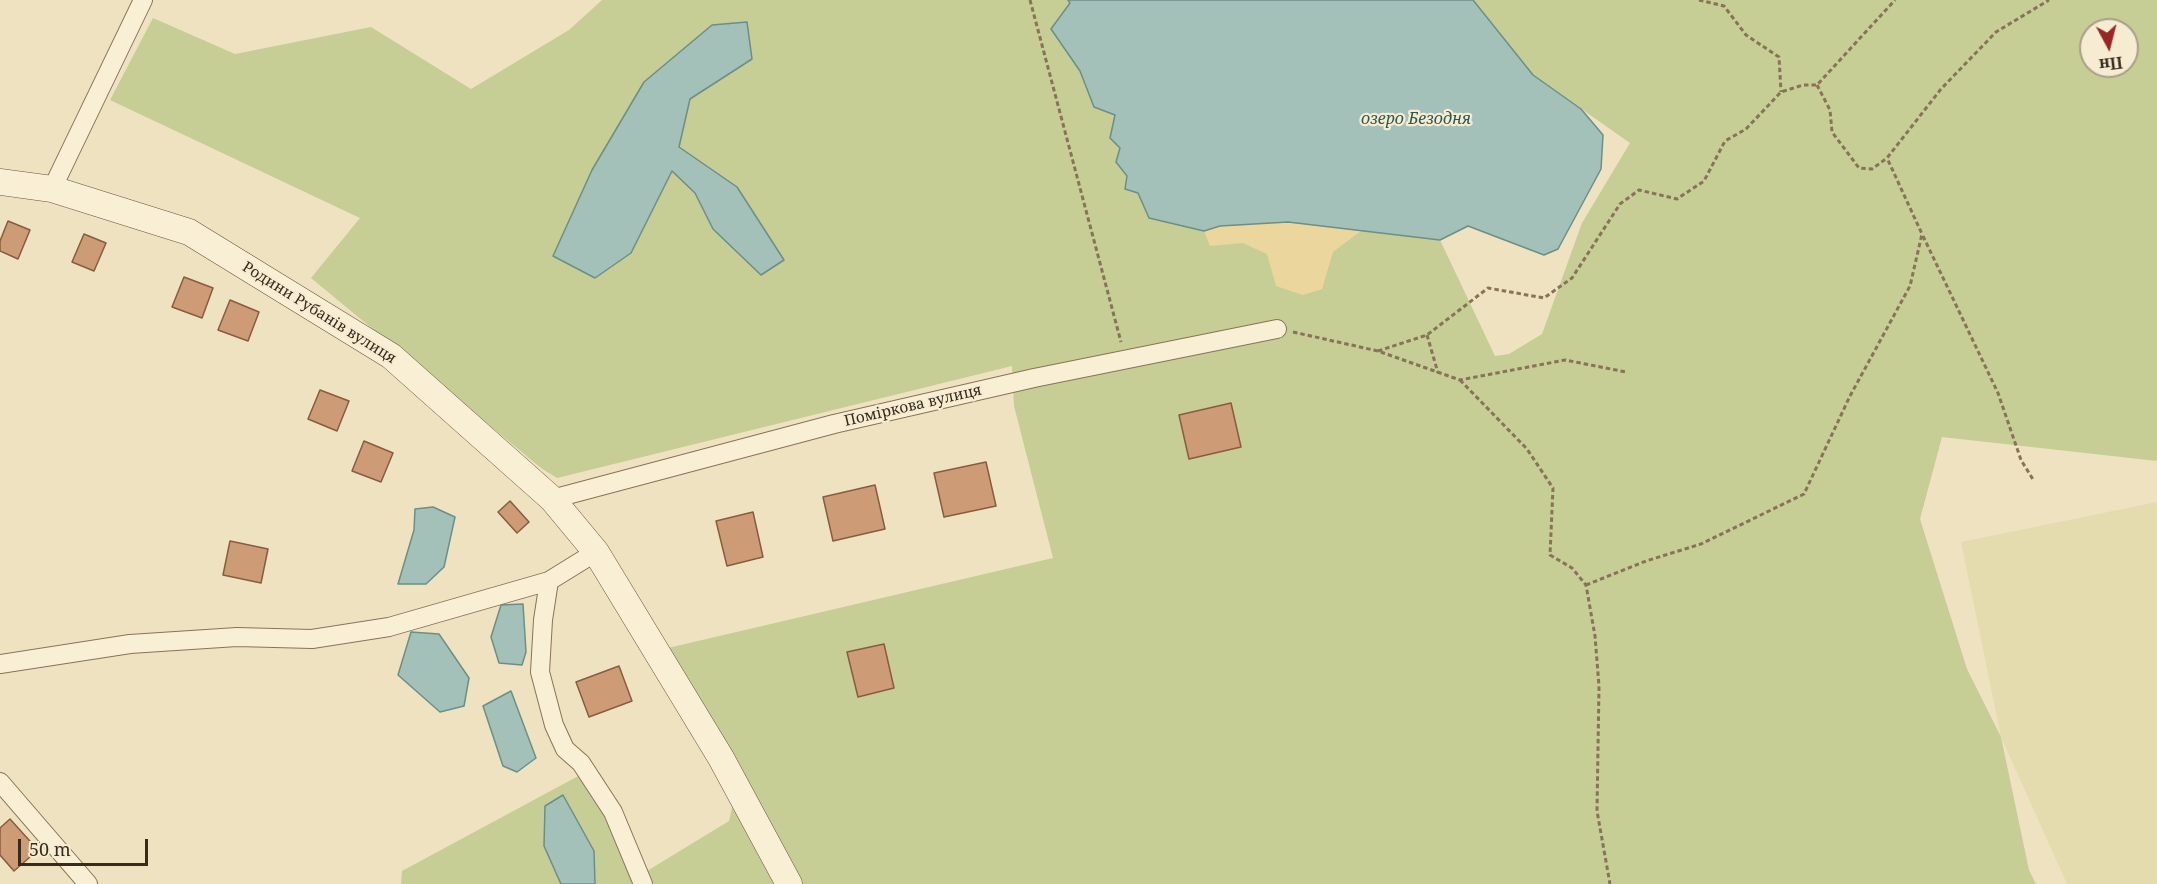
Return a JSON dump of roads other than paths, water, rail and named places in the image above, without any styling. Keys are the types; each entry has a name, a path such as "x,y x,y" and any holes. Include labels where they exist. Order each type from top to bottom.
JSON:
{"street":[{"path":"52,189 143,0"},
{"name":"Родини Рубанів вулиця","path":"0,182 52,189 189,231 381,349 552,499 596,552 721,758 789,884"},
{"name":"Поміркова вулиця","path":"552,499 834,424 1034,378 1126,362 1277,329"},
{"path":"0,664 130,644 237,637 312,639 388,627 549,581 596,552"},
{"path":"549,581 543,620 540,672 554,725 565,749 581,763 613,812 643,884"},
{"path":"0,782 88,884"}],"water":[{"name":"озеро Безодня","path":"1068,0 1473,0 1533,75 1581,109 1603,135 1601,169 1558,249 1544,255 1468,226 1440,240 1288,222 1220,226 1204,231 1149,218 1138,193 1125,189 1127,176 1116,162 1120,148 1110,138 1115,115 1094,107 1080,71 1051,29 1070,3"},
{"path":"747,22 752,59 690,99 679,147 737,187 784,260 761,275 713,229 695,193 672,171 631,253 595,278 553,256 592,170 644,82 712,25"},
{"path":"433,507 455,517 444,567 426,584 398,584 414,530 415,509"},
{"path":"523,604 526,652 522,665 499,663 491,637 501,605"},
{"path":"411,632 439,634 469,678 464,706 440,712 398,675"},
{"path":"511,691 536,758 517,772 503,766 483,706"},
{"path":"563,795 594,851 595,884 561,884 544,846 545,806"}]}
